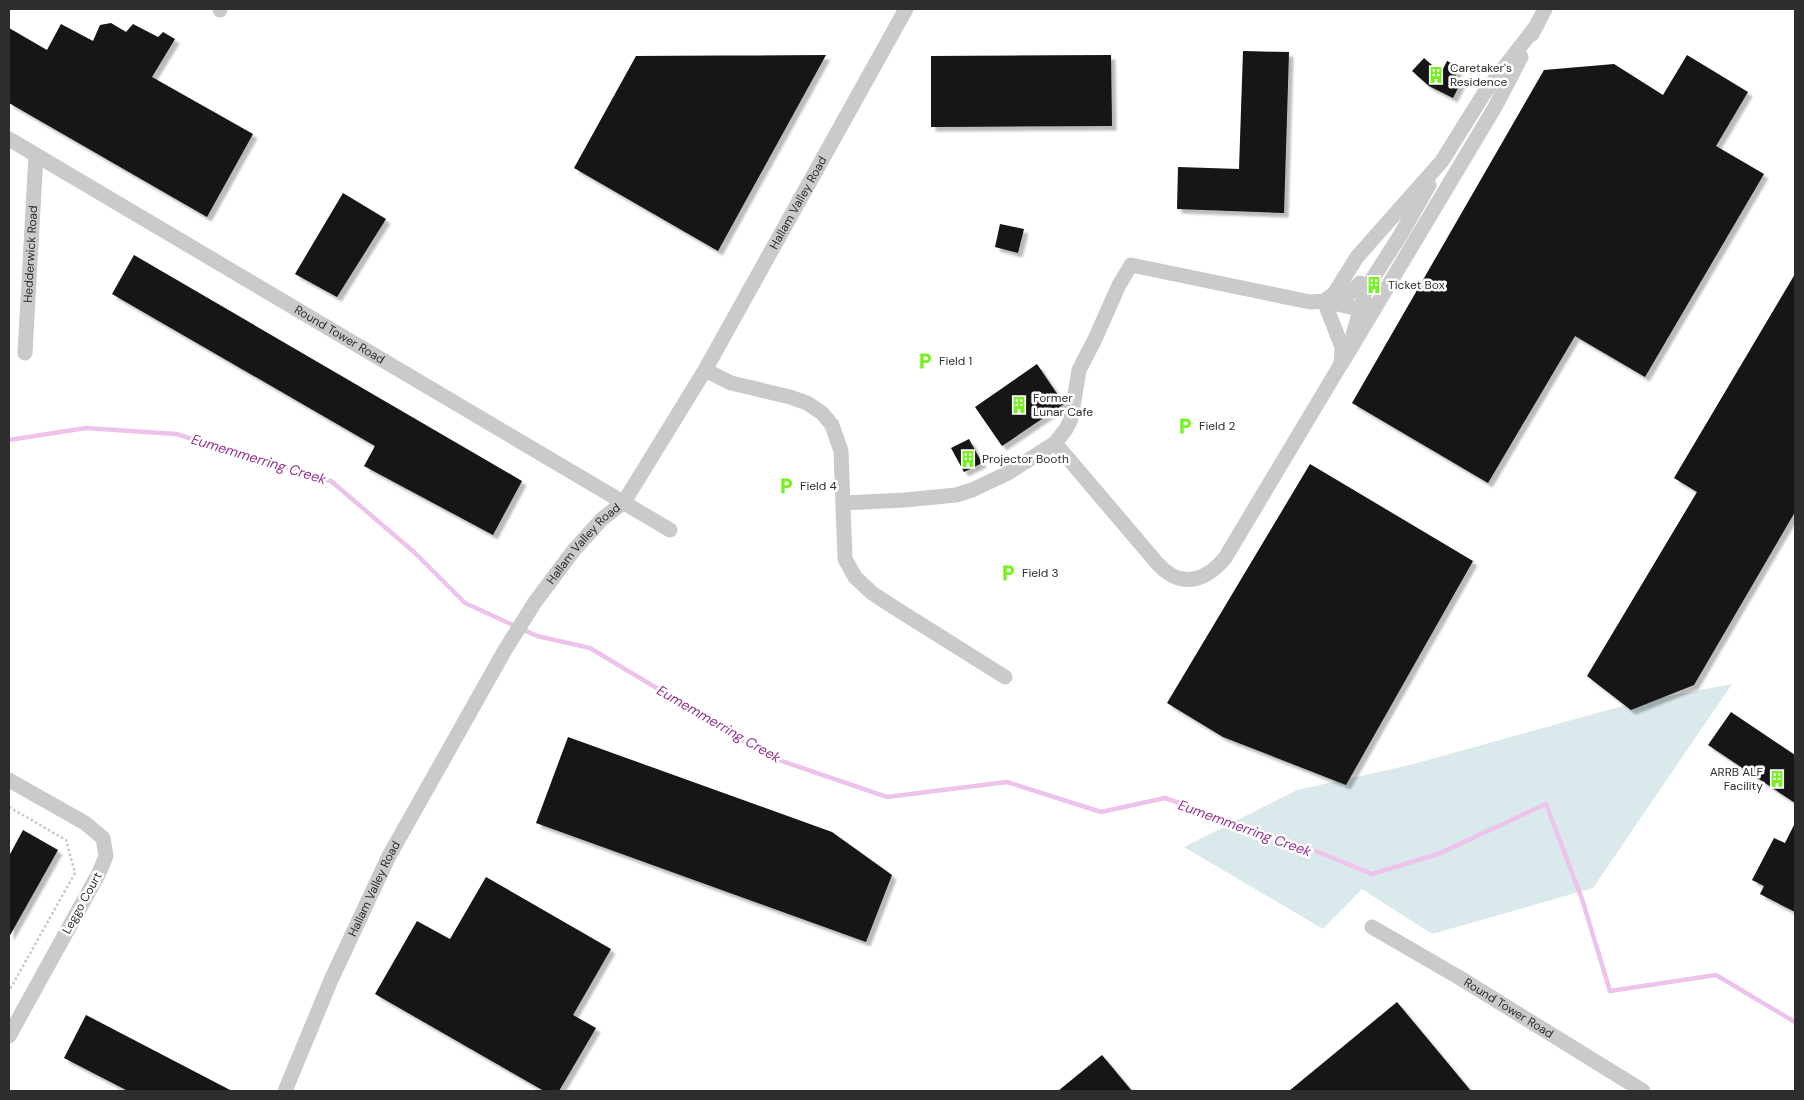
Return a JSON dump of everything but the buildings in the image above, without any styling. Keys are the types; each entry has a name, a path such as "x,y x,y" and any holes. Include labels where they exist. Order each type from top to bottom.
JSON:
{"street":[{"name":"Hallam Valley Road","path":"285,1091 331,980 389,856 505,650 535,602 579,544 602,519 624,502 705,370 906,9"},
{"path":"1055,443 1169,574 1178,579 1187,580 1208,574 1218,567 1341,364 1355,330 1365,298 1495,107 1545,9"},
{"path":"1341,364 1365,298 1442,161 1485,92 1537,25"},
{"name":"Round Tower Road","path":"9,139 670,530"},
{"name":"Hedderwick Road","path":"25,353 36,155"},
{"path":"1341,364 1342,347 1330,303 1334,294 1357,258 1442,161"},
{"path":"843,504 956,495 972,490 1008,473 1055,443 1066,429 1071,418 1079,370 1119,285 1131,265 1310,302 1330,303 1365,298"},
{"path":"1330,303 1351,294 1365,298"},
{"path":"705,370 731,383 807,403 822,413 832,425 840,445 846,559 855,577 872,593 894,608 1005,677"},
{"name":"Leggo Court","path":"9,780 85,823 103,838 106,856 99,874 9,1036"},
{"name":"Round Tower Road","path":"1372,927 1460,978 1643,1091"}],"path":[{"path":"9,807 66,840 76,873 9,991"}],"shaded area":[{"path":"1732,684 1593,888 1432,934 1362,889 1323,929 1184,847 1297,790 1410,765 1637,702"}],"waterway":[{"name":"Eumemmerring Creek","path":"9,440 86,428 176,434 331,481 414,552 465,603 537,636 590,648 773,758 887,797 1007,782 1101,812 1165,798 1306,847 1372,874 1438,854 1546,804 1582,899 1610,991 1716,975 1795,1022"}],"place":[{"name":"Caretaker's Residence","path":"1436,75"},
{"name":"Ticket Box","path":"1374,285"},
{"name":"Field 1","path":"925,361"},
{"name":"Former Lunar Cafe","path":"1019,405"},
{"name":"Field 2","path":"1185,426"},
{"name":"Projector Booth","path":"968,459"},
{"name":"Field 4","path":"786,486"},
{"name":"Field 3","path":"1008,573"},
{"name":"ARRB ALF Facility","path":"1777,779"}]}
